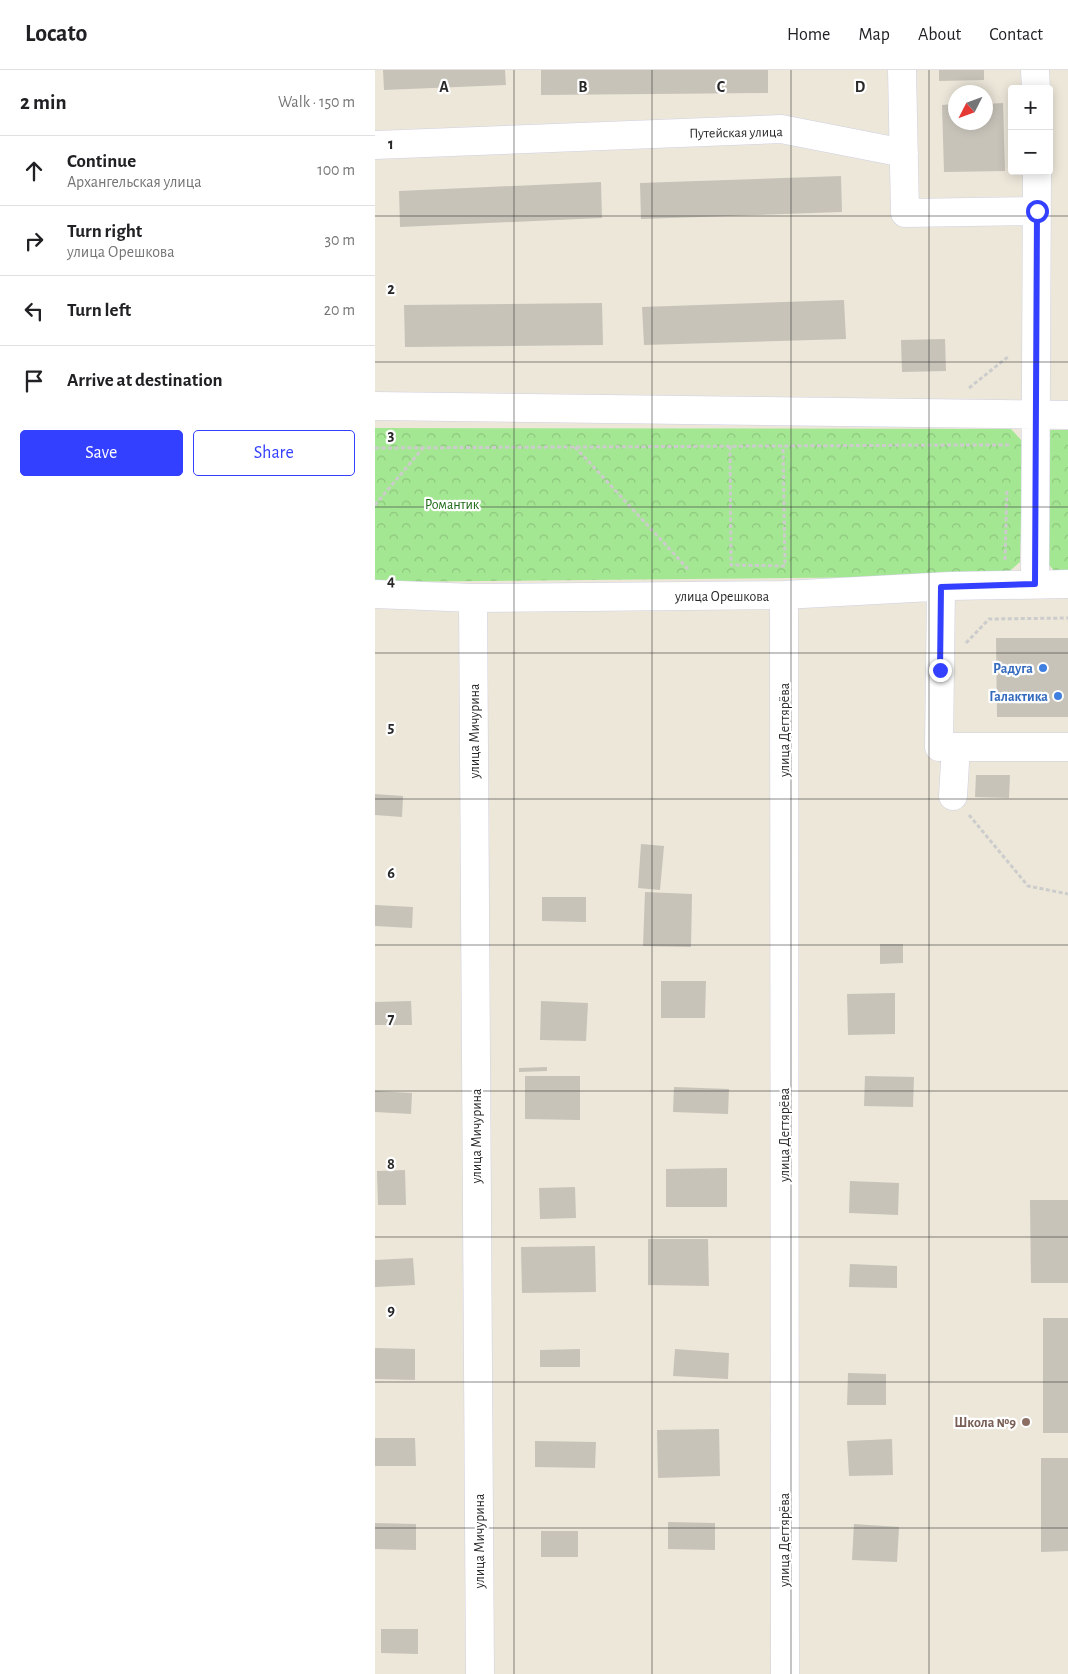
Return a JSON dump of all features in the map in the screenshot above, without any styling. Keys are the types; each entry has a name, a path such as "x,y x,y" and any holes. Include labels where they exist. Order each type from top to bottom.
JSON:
{"street":[{"path":"902,70 905,213 1037,211"},
{"path":"1035,70 1036,85"},
{"name":"Путейская улица","path":"375,145 781,129 904,153"},
{"path":"1035,584 1037,175"},
{"path":"375,406 1068,415"},
{"name":"улица Орешкова","path":"375,594 473,598 784,595 1005,584 1068,584"},
{"path":"941,587 939,747 1068,747"},
{"name":"улица Дегтярёва","path":"784,595 785,1674"},
{"name":"улица Мичурина","path":"473,598 480,1674"},
{"path":"953,796 956,747"}],"path":[{"path":"730,446 731,566 785,566 783,446"},
{"path":"375,448 966,446"},
{"path":"574,447 713,596"},
{"path":"375,505 423,448"},
{"path":"1005,584 1007,485"},
{"path":"940,670 989,620 1068,618"},
{"path":"953,796 1028,886 1068,894"}],"green space":[{"name":"Романтик","path":"375,428 1011,429 1023,442 1020,562 1004,576 375,582"},
{"path":"1044,430 1068,430 1068,571 1054,571 1043,557"}],"building":[{"path":"383,70 505,70 506,85 384,90"},
{"path":"541,70 768,70 768,93 541,95"},
{"path":"939,70 984,70 984,80 939,81"},
{"path":"1003,103 1005,171 944,172 942,105 948,105 948,130 993,130 993,104"},
{"path":"841,176 842,212 641,219 640,183"},
{"path":"601,182 602,218 400,227 399,191"},
{"path":"844,300 846,339 644,345 642,307"},
{"path":"602,303 603,345 405,347 404,305"},
{"path":"945,339 946,371 902,372 901,340"},
{"path":"996,638 1068,638 1068,717 997,717"},
{"path":"976,775 1010,775 1009,798 975,797"},
{"path":"375,794 403,796 402,817 375,815"},
{"path":"641,844 664,846 660,890 638,888"},
{"path":"645,892 692,894 691,947 643,946"},
{"path":"542,897 586,897 586,922 542,921"},
{"path":"375,905 413,907 412,928 375,926"},
{"path":"880,944 903,944 903,963 880,964"},
{"path":"661,981 706,981 705,1018 661,1018"},
{"path":"895,993 895,1034 848,1035 847,994"},
{"path":"411,1001 412,1025 375,1025 375,1002"},
{"path":"541,1001 588,1003 586,1041 540,1040"},
{"path":"547,1067 547,1071 519,1072 519,1068"},
{"path":"525,1076 580,1076 580,1120 525,1119"},
{"path":"865,1076 914,1077 913,1107 864,1106"},
{"path":"674,1087 729,1089 728,1114 673,1112"},
{"path":"375,1091 412,1093 411,1114 375,1112"},
{"path":"727,1168 727,1207 666,1207 666,1169"},
{"path":"405,1170 406,1205 378,1205 377,1171"},
{"path":"850,1181 899,1183 898,1215 849,1213"},
{"path":"575,1187 576,1218 540,1219 539,1188"},
{"path":"1030,1200 1068,1200 1068,1283 1031,1283"},
{"path":"648,1239 708,1239 709,1286 648,1285"},
{"path":"595,1246 596,1292 522,1293 521,1247"},
{"path":"413,1258 415,1285 375,1287 375,1260"},
{"path":"850,1264 897,1266 897,1288 849,1287"},
{"path":"1043,1318 1068,1318 1068,1433 1043,1433"},
{"path":"375,1348 415,1349 415,1380 375,1379"},
{"path":"580,1349 580,1367 540,1367 540,1350"},
{"path":"675,1349 729,1353 728,1379 673,1376"},
{"path":"848,1373 886,1374 886,1405 847,1405"},
{"path":"719,1429 720,1476 658,1478 657,1430"},
{"path":"375,1438 415,1438 416,1466 375,1466"},
{"path":"892,1439 893,1475 849,1476 847,1441"},
{"path":"535,1441 596,1442 595,1468 535,1467"},
{"path":"1041,1458 1068,1458 1068,1551 1041,1552"},
{"path":"668,1522 715,1523 715,1550 668,1549"},
{"path":"375,1523 416,1524 416,1550 375,1549"},
{"path":"854,1524 899,1527 897,1562 852,1560"},
{"path":"541,1531 578,1531 578,1557 541,1557"},
{"path":"381,1629 418,1629 418,1654 381,1653"}],"place":[{"name":"Радуга","path":"1043,668"},
{"name":"Галактика","path":"1058,696"},
{"name":"Школа №9","path":"1026,1422"}],"route":[{"path":"940,670 941,587 1035,584 1037,211"}]}
